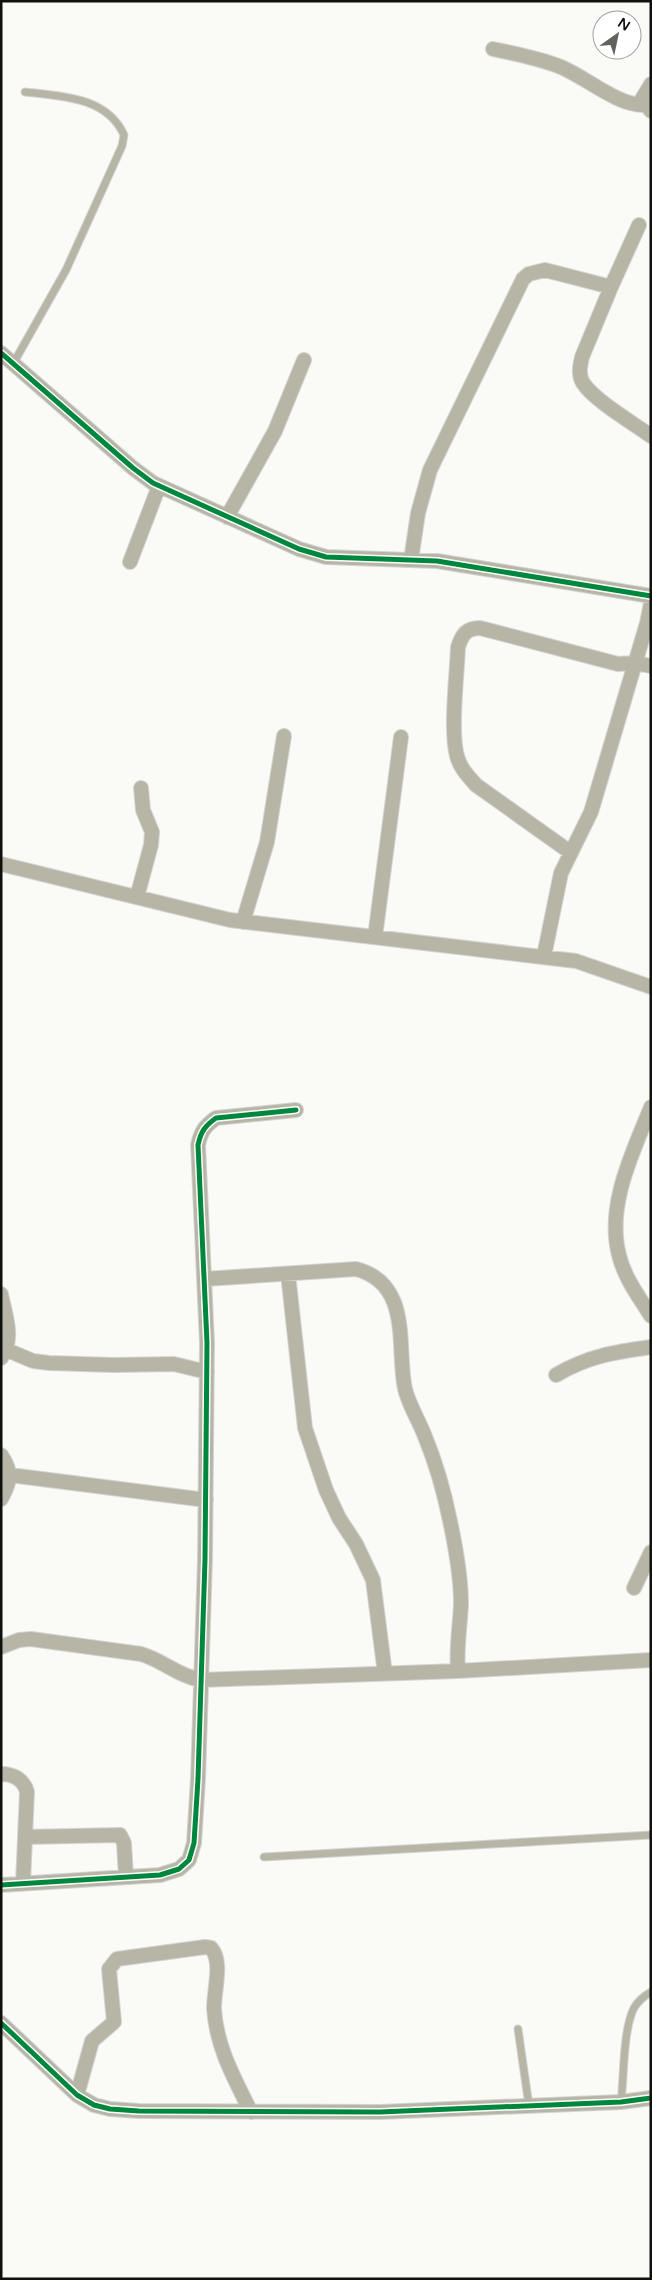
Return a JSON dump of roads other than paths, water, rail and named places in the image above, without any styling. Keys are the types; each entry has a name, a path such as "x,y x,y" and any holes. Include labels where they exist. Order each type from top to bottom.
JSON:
{"street":[{"path":"493,49 558,66 582,76 630,104 648,108"},
{"path":"648,108 642,99 651,84"},
{"path":"639,225 582,357 580,369 582,382 594,395 651,436"},
{"path":"411,560 418,513 430,470 523,279 529,274 545,270 611,287"},
{"path":"1,353 133,468 159,486 300,549 326,557 437,562 651,596"},
{"path":"227,517 275,431 304,360"},
{"path":"130,562 159,486"},
{"path":"544,956 561,873 591,812 650,610"},
{"path":"570,852 476,785 463,770 457,756 455,734 458,647 461,638 466,631 472,628 480,628 618,664 635,663 651,666"},
{"path":"243,922 267,842 284,736"},
{"path":"375,937 401,737"},
{"path":"137,897 151,845 152,832 143,810 141,788"},
{"path":"1,864 243,922 576,961 651,987"},
{"path":"651,1107 628,1163 620,1195 616,1226 618,1255 629,1281 651,1316"},
{"path":"1,1885 160,1875 179,1869 189,1860 194,1843 206,1500 207,1372 205,1279 198,1145 201,1131 206,1124 216,1118 296,1110"},
{"path":"205,1279 356,1269 368,1272 390,1294 400,1327 405,1387 439,1475 450,1520 460,1578 461,1606 457,1646 458,1672"},
{"path":"288,1274 305,1428 326,1490 339,1518 356,1544 373,1580 385,1674"},
{"path":"1,1294 8,1330 4,1354 49,1363 174,1364 207,1372"},
{"path":"556,1375 582,1361 600,1355 651,1347"},
{"path":"1,1455 10,1475 10,1484 1,1499"},
{"path":"10,1475 206,1500"},
{"path":"634,1588 651,1552"},
{"path":"1,1647 19,1640 31,1639 141,1654 152,1657 178,1674 201,1680 458,1672 651,1660"},
{"path":"1,1774 14,1776 26,1786 24,1883"},
{"path":"25,1838 120,1835 124,1843 126,1877"},
{"path":"77,2095 92,2041 114,2022 110,1969 112,1964 117,1959 205,1947 210,1948 217,1957 214,2006 220,2042 229,2068 251,2112"},
{"path":"1,2023 77,2095 94,2105 110,2109 140,2111 380,2112 621,2102 651,2098"}],"lane":[{"path":"13,364 66,270 122,146 124,135 114,119 98,106 84,100 25,92"},
{"path":"264,1857 651,1835"},
{"path":"621,2102 629,2022 634,2008 642,1997 651,1992"},
{"path":"518,2029 529,2106"}]}
